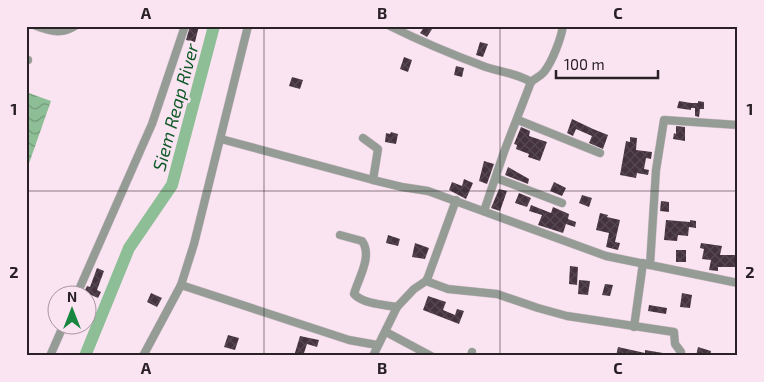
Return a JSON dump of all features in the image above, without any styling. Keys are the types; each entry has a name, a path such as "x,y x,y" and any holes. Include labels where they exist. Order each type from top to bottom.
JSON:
{"street":[{"path":"36,26 56,33 65,32 74,26"},
{"path":"81,284 152,124 185,26"},
{"path":"144,356 180,285 194,244 248,26"},
{"path":"390,26 433,46 531,82"},
{"path":"484,211 531,82 541,76 547,67 561,36 563,26"},
{"path":"518,120 600,153"},
{"path":"634,327 646,264 659,144 664,120 738,125"},
{"path":"363,138 378,149 373,180"},
{"path":"221,139 402,188 428,191 606,256 738,283"},
{"path":"496,178 562,203"},
{"path":"373,356 398,307 414,289 426,281 456,200"},
{"path":"340,235 362,241 365,244 366,256 354,294 356,297 374,303 398,307"},
{"path":"426,281 448,289 497,294 567,316 674,332 675,344 681,352 681,356"},
{"path":"180,285 349,340 377,345"},
{"path":"386,332 431,356"},
{"path":"50,356 60,334"}],"water":[{"path":"26,92 51,101 26,172"}],"building":[{"path":"190,26 199,26 195,42 186,40"},
{"path":"425,26 434,26 427,37 420,33"},
{"path":"480,42 488,44 483,57 476,55"},
{"path":"404,57 412,60 408,72 400,69"},
{"path":"456,66 464,68 462,77 454,75"},
{"path":"292,77 303,80 300,89 289,86"},
{"path":"679,101 691,103 704,102 704,109 700,109 699,117 695,116 695,108 691,108 691,110 677,108"},
{"path":"572,119 608,135 603,149 589,143 592,136 576,129 573,136 567,133"},
{"path":"676,126 685,127 685,141 673,139 674,133 676,134"},
{"path":"521,127 530,131 529,136 547,142 540,161 528,157 529,154 516,149 517,145 514,144"},
{"path":"391,132 398,134 396,144 385,142 386,133 390,134"},
{"path":"630,137 637,138 636,150 652,152 651,159 646,158 644,169 649,170 648,175 637,173 636,178 620,175 626,141 630,142"},
{"path":"484,161 494,164 487,184 479,181"},
{"path":"508,167 529,179 528,184 505,175"},
{"path":"464,179 473,183 466,199 449,190 452,182 462,186"},
{"path":"554,182 566,188 562,196 550,191"},
{"path":"499,189 507,191 500,211 491,208"},
{"path":"519,193 531,198 527,207 515,203"},
{"path":"582,195 592,198 589,207 579,203"},
{"path":"661,201 669,202 669,212 660,211"},
{"path":"531,205 551,213 553,207 569,214 568,219 576,222 575,227 566,224 563,233 538,225 542,215 529,211"},
{"path":"600,213 620,220 615,242 620,243 618,250 606,247 609,233 596,230"},
{"path":"666,220 696,221 696,228 689,227 688,236 678,235 677,241 664,240"},
{"path":"388,235 400,239 398,246 386,243"},
{"path":"415,243 429,248 425,259 412,257"},
{"path":"701,243 722,246 720,255 738,255 738,267 718,267 718,271 709,270 711,260 702,259 704,249 700,248"},
{"path":"676,250 686,250 686,262 676,262"},
{"path":"570,266 578,267 577,285 569,284"},
{"path":"97,268 104,271 98,287 98,284 91,284"},
{"path":"579,280 590,281 588,295 578,294"},
{"path":"605,284 613,285 610,296 602,295"},
{"path":"151,293 162,298 157,307 147,302"},
{"path":"682,293 692,295 690,308 680,307"},
{"path":"428,296 446,302 443,310 455,315 457,309 464,311 459,324 423,310"},
{"path":"649,305 667,308 666,314 648,311"},
{"path":"228,335 239,338 235,350 224,347"},
{"path":"300,336 319,340 317,347 307,344 303,356 294,356"},
{"path":"618,347 645,353 645,350 663,353 663,356 616,356"},
{"path":"698,347 711,351 710,356 696,356"}],"waterway":[{"name":"Siem Reap River","path":"85,356 129,248 172,185 214,26"}]}
